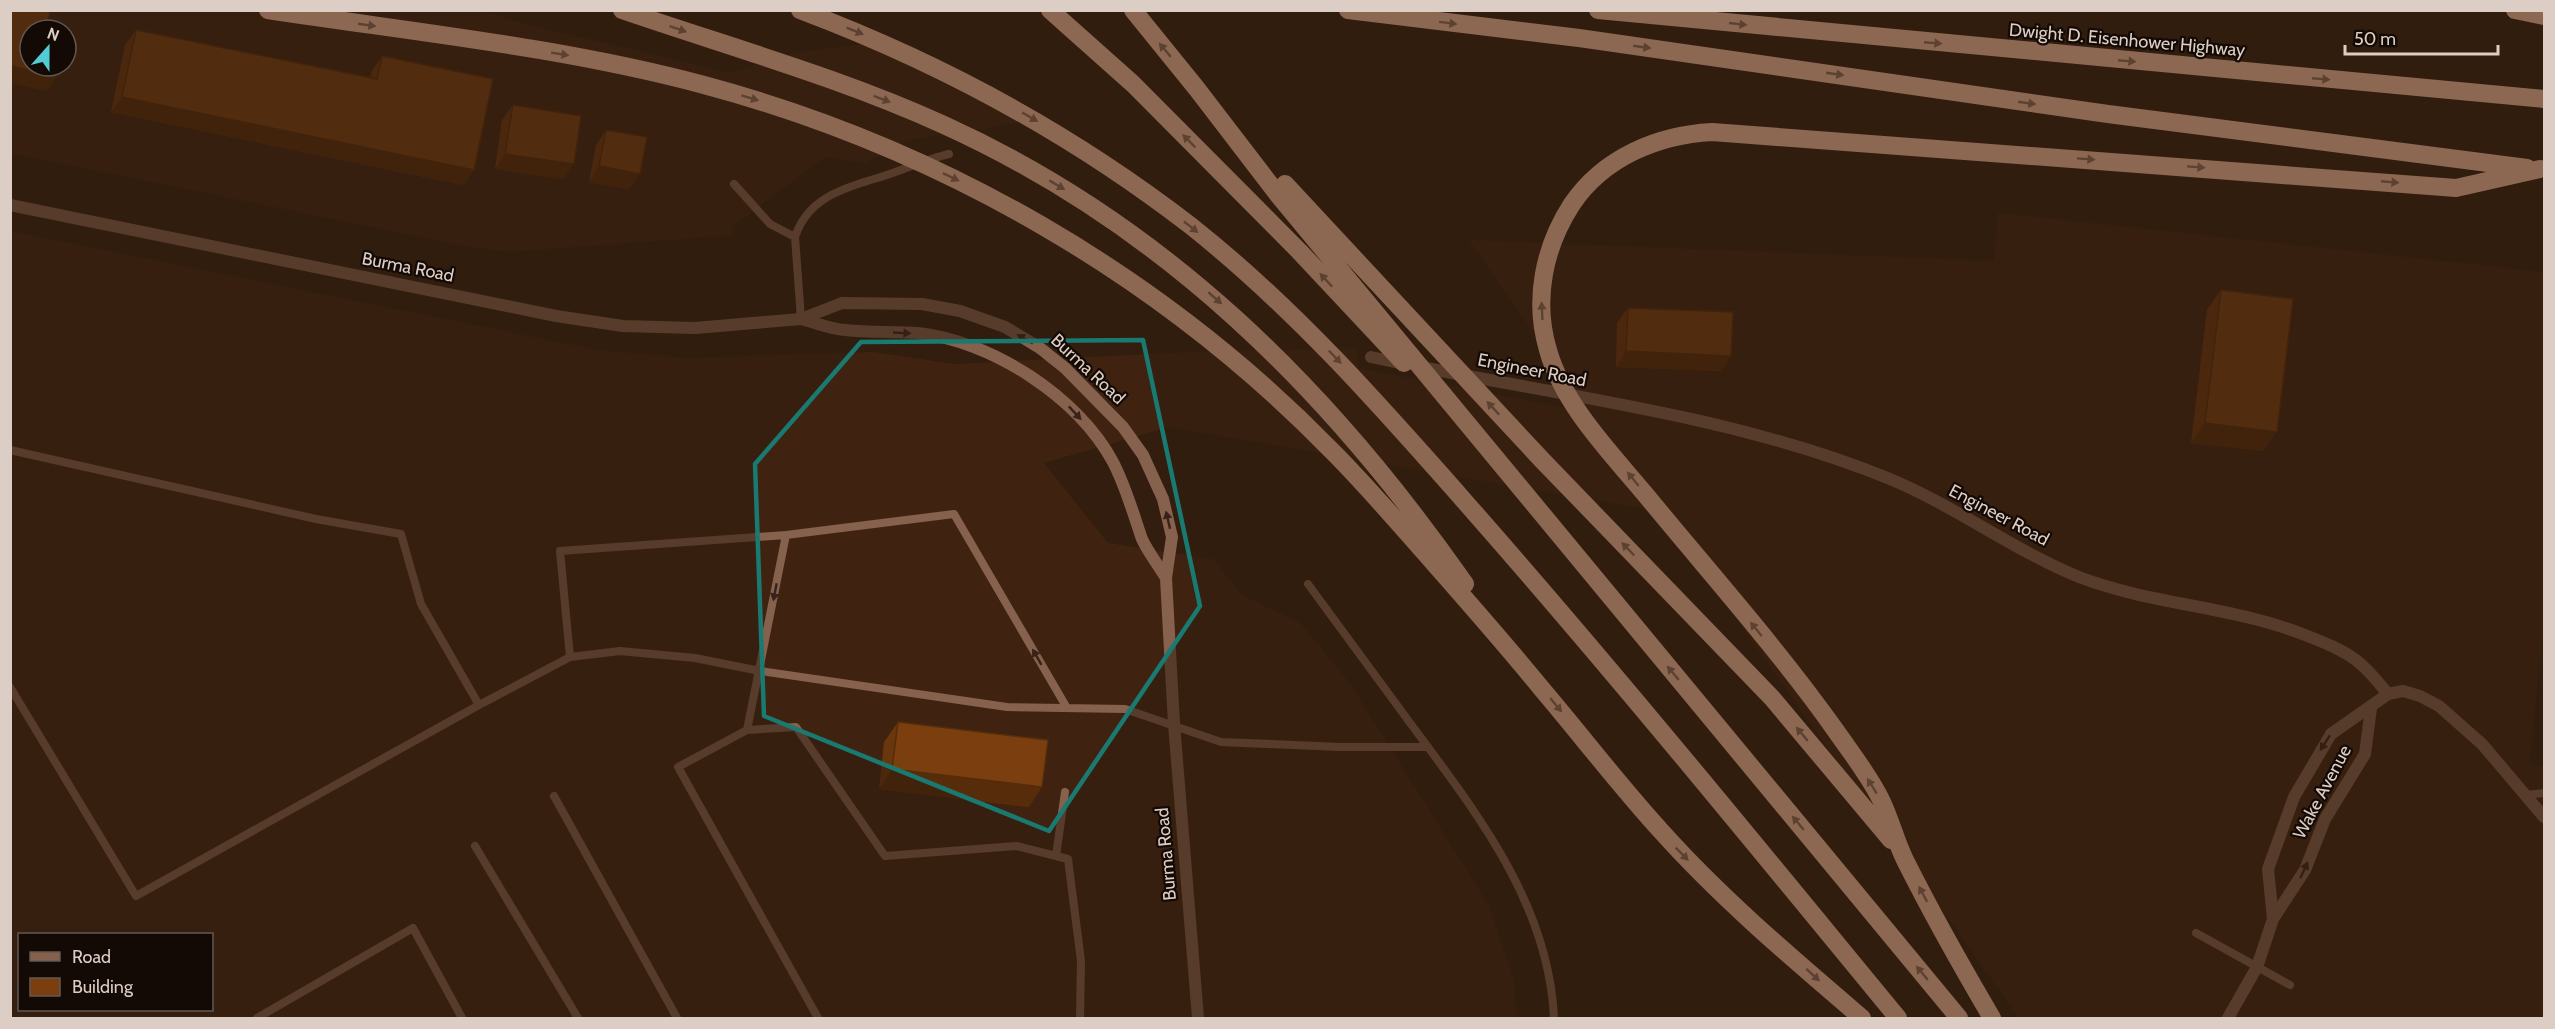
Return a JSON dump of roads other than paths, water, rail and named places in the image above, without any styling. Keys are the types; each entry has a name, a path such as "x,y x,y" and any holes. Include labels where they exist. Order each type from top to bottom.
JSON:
{"highway":[{"path":"268,10 573,56 704,85 789,111 862,138 993,198 1070,243 1144,291 1215,345 1274,395 1347,465 1519,660 1650,819 1750,919 1862,1018"},
{"path":"622,10 832,81 934,121 1020,163 1130,231 1233,314 1327,410 1443,552 1519,660"},
{"path":"800,10 933,66 1042,124 1145,192 1259,283 1355,378 1548,596 1898,1018"},
{"path":"1050,10 1133,84 1299,251 1537,508"},
{"path":"1133,10 1197,88 1279,196 1959,1018"},
{"path":"1348,10 1579,38 2130,117 2542,170"},
{"name":"Dwight D. Eisenhower Highway","path":"1599,10 2544,99"},
{"path":"2515,10 2544,16"},
{"path":"1197,88 1405,315 1772,698 1904,858"},
{"path":"1992,1018 1904,858 1881,800 1837,732 1789,669 1613,455 1563,387 1551,361 1543,332 1541,291 1544,271 1556,232 1576,199 1616,161 1664,139 1712,132 2456,188 2542,170"}],"street":[{"name":"Burma Road","path":"10,205 596,323 694,328 801,319 842,303 922,304 960,312 1005,327 1040,348 1096,398 1123,427 1143,455 1163,500 1172,537 1166,578 1174,724 1198,1018"},
{"name":"Burma Road","path":"801,319 844,330 919,333 954,340 986,351 1061,399 1094,434 1113,461 1130,498 1143,541 1166,578"},
{"name":"Engineer Road","path":"1371,357 1707,423 1792,445 1890,479 2079,577 2125,592 2250,617 2291,629 2332,646 2355,659 2371,673 2388,694"},
{"path":"2388,694 2403,691 2420,696 2439,706 2482,744 2544,817"},
{"name":"Wake Avenue","path":"2273,920 2268,869 2294,797 2331,734 2388,694"},
{"name":"Wake Avenue","path":"2228,1018 2257,967 2273,920 2306,870 2313,845 2325,819 2365,754 2371,708"}],"lane":[{"path":"801,319 795,237 807,213 829,195 858,182 949,154"},
{"path":"734,184 770,224 795,237"},
{"path":"10,450 316,519 401,534 421,604 479,705"},
{"path":"570,657 560,551 786,535 954,514 1067,708"},
{"path":"747,730 786,535"},
{"path":"1308,584 1428,747 1497,846 1524,897 1542,946 1553,993 1554,1018"},
{"path":"10,687 136,896 479,705 570,657 620,651 694,658 760,671 1007,707 1125,709 1221,742 1428,747"},
{"path":"818,1018 678,767 747,730 796,727 885,856 1016,846 1068,859 1082,961 1080,1018"},
{"path":"1056,856 1065,792"},
{"path":"2526,795 2544,793"},
{"path":"554,796 677,1018"},
{"path":"475,846 578,1018"},
{"path":"258,1018 413,928 462,1018"},
{"path":"2196,933 2290,985"}]}
